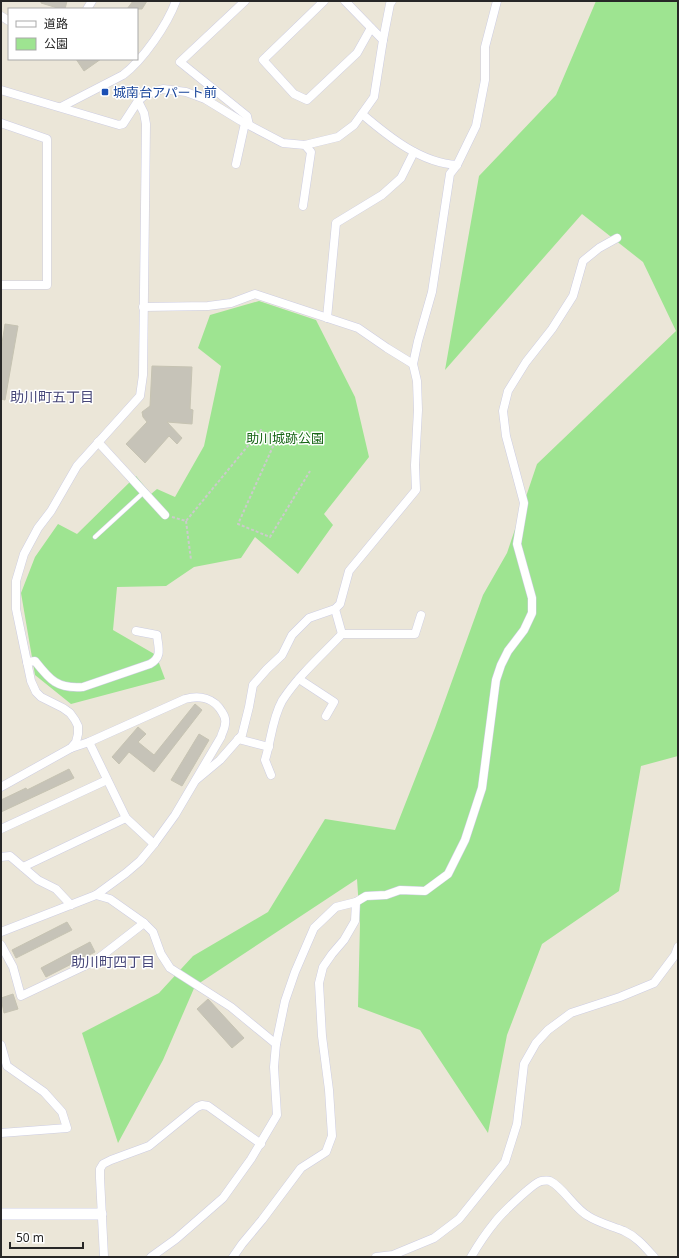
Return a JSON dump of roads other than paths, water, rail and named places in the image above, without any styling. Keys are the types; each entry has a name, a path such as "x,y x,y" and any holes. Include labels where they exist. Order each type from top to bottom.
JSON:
{"street":[{"path":"61,107 123,75 131,69 138,62 171,15 176,1"},
{"path":"236,164 247,124 247,116 180,62 245,1"},
{"path":"324,1 263,60 294,94 307,100 357,53 371,28"},
{"path":"345,1 383,40"},
{"path":"1,90 119,125 123,124 138,101 145,95 163,89 186,92 205,99 283,143 305,145 338,137 354,125 374,97 383,40 390,4 392,1"},
{"path":"196,780 220,760 242,735 250,707 253,685 266,669 282,654 292,635 309,618 335,609 340,604 348,571 416,490 415,465 418,381 413,364 432,292 450,174 457,165 476,126 485,80 485,47 497,1"},
{"path":"71,748 76,742 78,734 78,726 75,720 70,713 63,708 41,697 36,692 31,681 16,609 16,581 24,554 38,528 51,511 77,466 140,396 143,375 146,124 144,113 138,101"},
{"path":"362,114 375,125 414,152 444,164 457,165"},
{"path":"1,123 47,138 47,285 1,285"},
{"path":"303,206 311,152 305,145"},
{"path":"327,318 336,223 382,195 401,178 414,152"},
{"path":"151,1257 176,1239 223,1198 261,1144 278,1115 274,1067 276,1044 285,1001 295,972 314,928 336,907 356,902 366,896 386,895 400,890 425,891 448,874 465,840 482,788 496,680 508,651 524,630 532,613 532,598 517,544 524,503 506,436 503,410 508,391 526,362 552,329 573,296 583,261 599,248 617,238"},
{"path":"144,307 208,306 231,303 255,294 358,328 413,364"},
{"path":"98,442 165,515"},
{"path":"335,609 342,634"},
{"path":"271,775 265,760 273,724 282,702 299,679 342,634 415,634 421,615"},
{"path":"27,662 35,661 51,680 56,683 83,687 156,661 159,655 157,635 136,631"},
{"path":"299,679 334,702 326,716"},
{"path":"1,787 71,748 89,742 185,699 194,697 212,701 224,716 226,725 221,737 175,815 140,861 126,874 96,895 71,905 2,931 1,922"},
{"path":"238,739 269,747"},
{"path":"89,742 126,818 154,844"},
{"path":"1,829 107,780"},
{"path":"23,868 126,818"},
{"path":"1,857 10,856 38,880 56,889 71,905"},
{"path":"96,895 110,899 144,922 154,932 161,954 170,968 231,1007 276,1044"},
{"path":"233,1257 301,1168 326,1152 332,1136 322,1036 319,983 323,968 356,921 356,902"},
{"path":"1,945 13,967 21,996 95,961 144,922"},
{"path":"376,1257 393,1255 434,1238 459,1218 505,1162 517,1124 524,1064 536,1043 548,1030 571,1013 620,997 654,983 675,955 678,947"},
{"path":"1,1045 7,1066 44,1092 62,1112 67,1128 1,1133"},
{"path":"104,1257 100,1178 100,1170 103,1164 149,1146 197,1107 202,1105 208,1106 261,1144"},
{"path":"471,1257 496,1220 534,1185 540,1181 546,1181 550,1182 559,1189 580,1211 589,1217 626,1232 636,1238 654,1257"},
{"path":"1,1214 101,1214"}],"lane":[{"path":"96,537 144,492"}],"place":[{"name":"城南台アパート前","path":"105,92"}],"district":[{"name":"助川町五丁目","path":"52,397"},
{"name":"助川町四丁目","path":"113,962"}],"park label":[{"name":"助川城跡公園","path":"285,438"}]}
